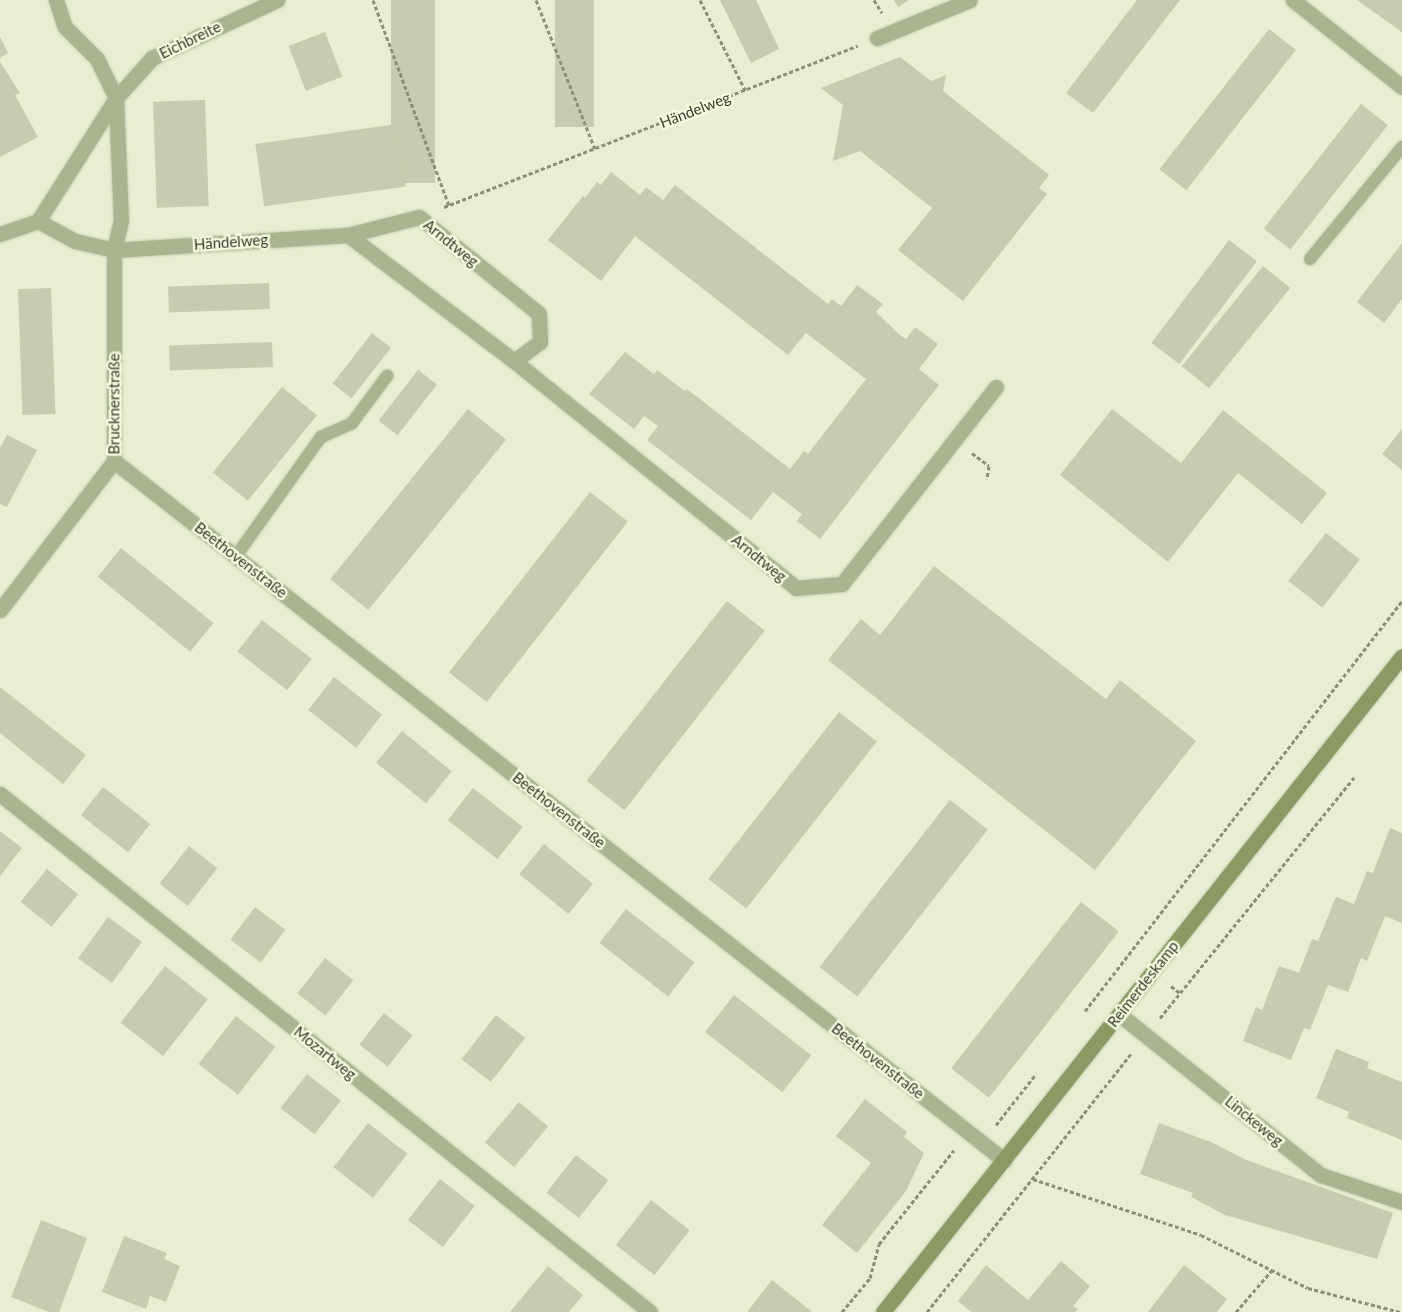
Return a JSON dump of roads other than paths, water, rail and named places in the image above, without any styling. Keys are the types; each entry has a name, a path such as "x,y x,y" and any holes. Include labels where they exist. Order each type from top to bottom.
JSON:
{"main road":[{"name":"Reimerdeskamp","path":"883,1312 1402,656"}],"street":[{"path":"56,0 65,27 97,58 116,98"},
{"name":"Eichbreite","path":"38,221 116,98 152,58 278,0"},
{"path":"877,38 970,0"},
{"path":"1293,0 1402,87"},
{"name":"Brucknerstraße","path":"0,610 114,461 114,250 121,220 116,98"},
{"name":"Arndtweg","path":"348,234 418,217 539,314 540,342 514,361"},
{"path":"0,234 38,221 75,241 114,250"},
{"name":"Händelweg","path":"114,250 348,234"},
{"name":"Arndtweg","path":"348,234 514,361 796,588 842,584 996,387"},
{"name":"Beethovenstraße","path":"114,461 1004,1160"},
{"name":"Mozartweg","path":"0,794 650,1312"},
{"name":"Linckeweg","path":"1119,1014 1321,1174 1402,1202"}],"lane":[{"path":"1310,259 1402,146"},
{"path":"236,556 321,438 352,423 387,376"}]}
